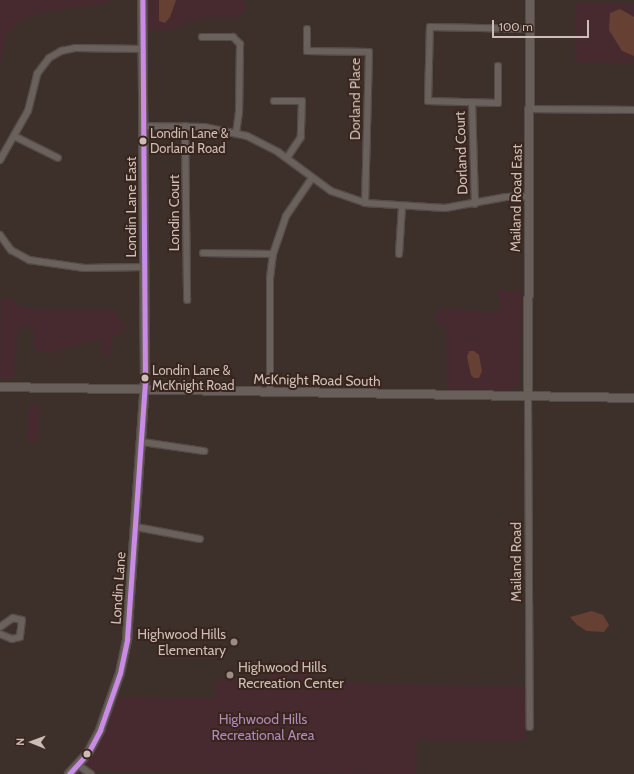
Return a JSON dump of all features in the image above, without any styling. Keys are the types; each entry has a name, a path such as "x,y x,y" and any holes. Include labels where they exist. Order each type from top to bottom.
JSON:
{"street":[{"name":"Londin Lane East","path":"142,0 144,390"},
{"name":"Mailand Road East","path":"528,396 530,0"},
{"name":"Dorland Court","path":"498,66 498,102 428,101 430,27 530,29"},
{"name":"Dorland Place","path":"307,29 307,51 369,52 365,203"},
{"path":"202,37 233,38 240,44 239,112 236,133"},
{"path":"0,160 30,106 37,74 53,56 75,48 143,50"},
{"path":"274,101 302,101 301,137 287,158"},
{"name":"Dorland Court","path":"472,102 475,204"},
{"path":"530,109 634,110"},
{"path":"143,126 210,127 236,133 261,142 287,158 312,178 336,193 365,203 445,208 475,204 506,197 530,196"},
{"name":"Londin Court","path":"185,126 186,300"},
{"path":"14,136 58,158"},
{"path":"270,392 270,287 273,254 286,216 312,178"},
{"path":"399,254 402,206"},
{"path":"0,235 11,250 29,260 84,268 144,267"},
{"path":"203,253 273,254"},
{"name":"McKnight Road South","path":"0,387 634,398"},
{"name":"Londin Lane","path":"69,774 78,764 100,730 123,661 127,639 136,527 144,390"},
{"name":"Mailand Road","path":"528,396 530,727"},
{"path":"142,442 204,451"},
{"path":"136,527 200,539"},
{"path":"0,627 13,618 22,620 20,637 12,639 0,634"},
{"path":"78,764 91,774"}],"green space":[{"path":"0,0 111,0 103,4 44,12 20,21 6,36 0,65"},
{"path":"147,0 159,0 159,20 164,23 170,17 176,0 244,0 246,8 240,17 203,17 173,30 147,30"},
{"path":"576,2 634,3 633,63 575,62"},
{"path":"499,290 522,291 519,385 510,390 447,389 446,329 435,320 435,312 442,309 499,312"},
{"path":"1,298 12,299 19,306 37,309 112,309 125,326 126,331 113,336 110,355 106,358 102,353 101,341 98,339 48,353 38,351 34,347 33,329 23,326 18,332 14,378 0,378"},
{"path":"29,404 41,405 38,442 26,441"},
{"name":"Highwood Hills Recreational Area","path":"297,658 308,658 308,666 312,666 312,681 306,682 527,687 526,741 417,740 416,774 99,771 88,767 87,763 101,738 116,697 215,698 216,680 268,681 268,677 278,669 285,671 286,681 299,682 289,675 289,662"}],"shaded area":[{"path":"159,0 176,0 170,17 165,23 159,21"},
{"path":"620,9 634,17 634,56 622,51 609,30 610,13"},
{"path":"469,351 474,351 479,355 482,371 479,378 474,378 471,375 467,357"},
{"path":"592,611 603,615 609,625 604,632 587,631 577,625 570,617"}],"transit line":[{"path":"69,774 88,753 100,730 120,673 127,639 145,382 142,0"}],"place":[{"name":"Londin Lane & Dorland Road","path":"143,141"},
{"name":"Londin Lane & McKnight Road","path":"145,378"},
{"name":"Highwood Hills Elementary","path":"234,642"},
{"name":"Highwood Hills Recreation Center","path":"230,675"}]}
